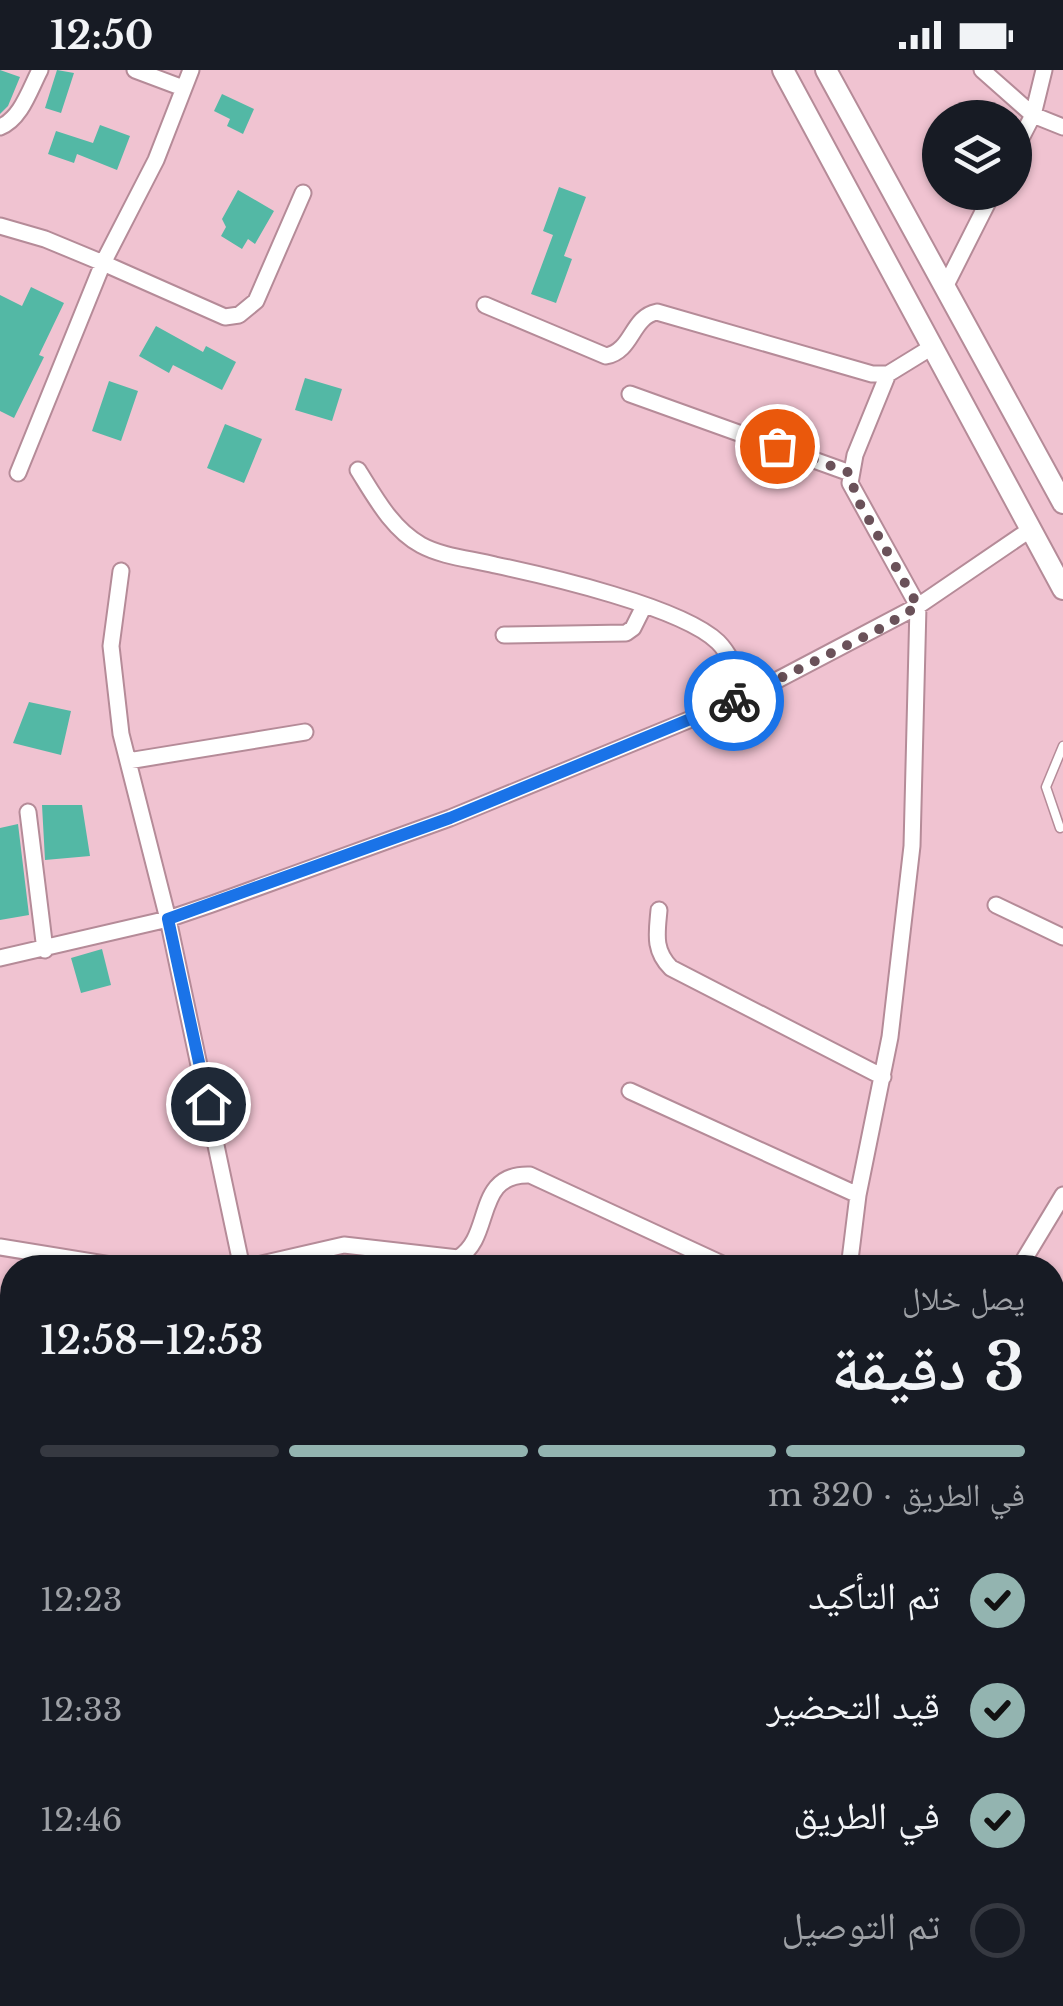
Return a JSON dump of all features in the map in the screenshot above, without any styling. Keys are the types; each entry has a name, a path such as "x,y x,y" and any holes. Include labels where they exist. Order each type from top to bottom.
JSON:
{"main road":[{"path":"783,70 1063,589"},
{"path":"826,70 1063,503"}],"street":[{"path":"0,127 18,113 40,70"},
{"path":"135,70 183,88"},
{"path":"18,472 104,264 156,160 191,70"},
{"path":"982,70 1033,115 1063,128"},
{"path":"1033,115 1044,70"},
{"path":"0,226 45,240 224,317 239,315 256,301 303,193"},
{"path":"945,287 984,210"},
{"path":"485,306 606,356 622,350 644,316 658,312 855,370 888,374"},
{"path":"851,1255 904,933 912,846 918,606 856,497 850,473 888,374 932,347"},
{"path":"630,394 850,473"},
{"path":"358,470 382,510 421,545 558,579 691,625 718,642 730,658 747,696"},
{"path":"0,958 168,919 450,818 747,696 918,606 1031,529"},
{"path":"121,571 111,646 121,734 168,919 240,1255"},
{"path":"504,635 626,633 633,628 644,606"},
{"path":"128,761 305,732"},
{"path":"28,812 44,950"},
{"path":"996,904 1063,937"},
{"path":"660,910 656,940 660,957 671,968 883,1077"},
{"path":"630,1091 858,1195"},
{"path":"462,1255 473,1246 493,1190 517,1174 530,1174 704,1255"},
{"path":"1027,1255 1063,1195"},
{"path":"303,1255 344,1246 430,1255"},
{"path":"0,1247 49,1255"}],"lane":[{"path":"1060,828 1046,787 1063,746"}],"building":[{"path":"0,70 20,77 8,106 0,114"},
{"path":"57,70 74,73 61,113 45,108"},
{"path":"222,94 254,109 243,134 227,126 230,119 214,111"},
{"path":"100,125 130,136 117,170 77,154 74,163 48,154 56,131 93,143"},
{"path":"559,187 586,197 564,256 572,259 556,303 531,294 553,235 543,231"},
{"path":"238,190 274,211 255,244 248,239 242,249 221,236 226,227 222,219"},
{"path":"31,287 64,303 39,355 44,357 14,418 0,411 0,295 22,306"},
{"path":"156,326 203,352 206,346 236,362 222,390 173,365 169,373 139,356"},
{"path":"305,378 342,389 332,421 295,410"},
{"path":"109,381 138,391 121,441 92,431"},
{"path":"225,424 262,439 244,483 207,468"},
{"path":"29,702 71,711 61,755 13,743"},
{"path":"42,805 82,805 90,856 45,860"},
{"path":"18,824 29,915 0,920 0,828"},
{"path":"102,949 111,985 81,993 71,958"}],"way so far":[{"path":"734,701 918,606 856,497 850,473 777,446"}],"route":[{"path":"208,1104 168,919 450,818 734,701"}]}
